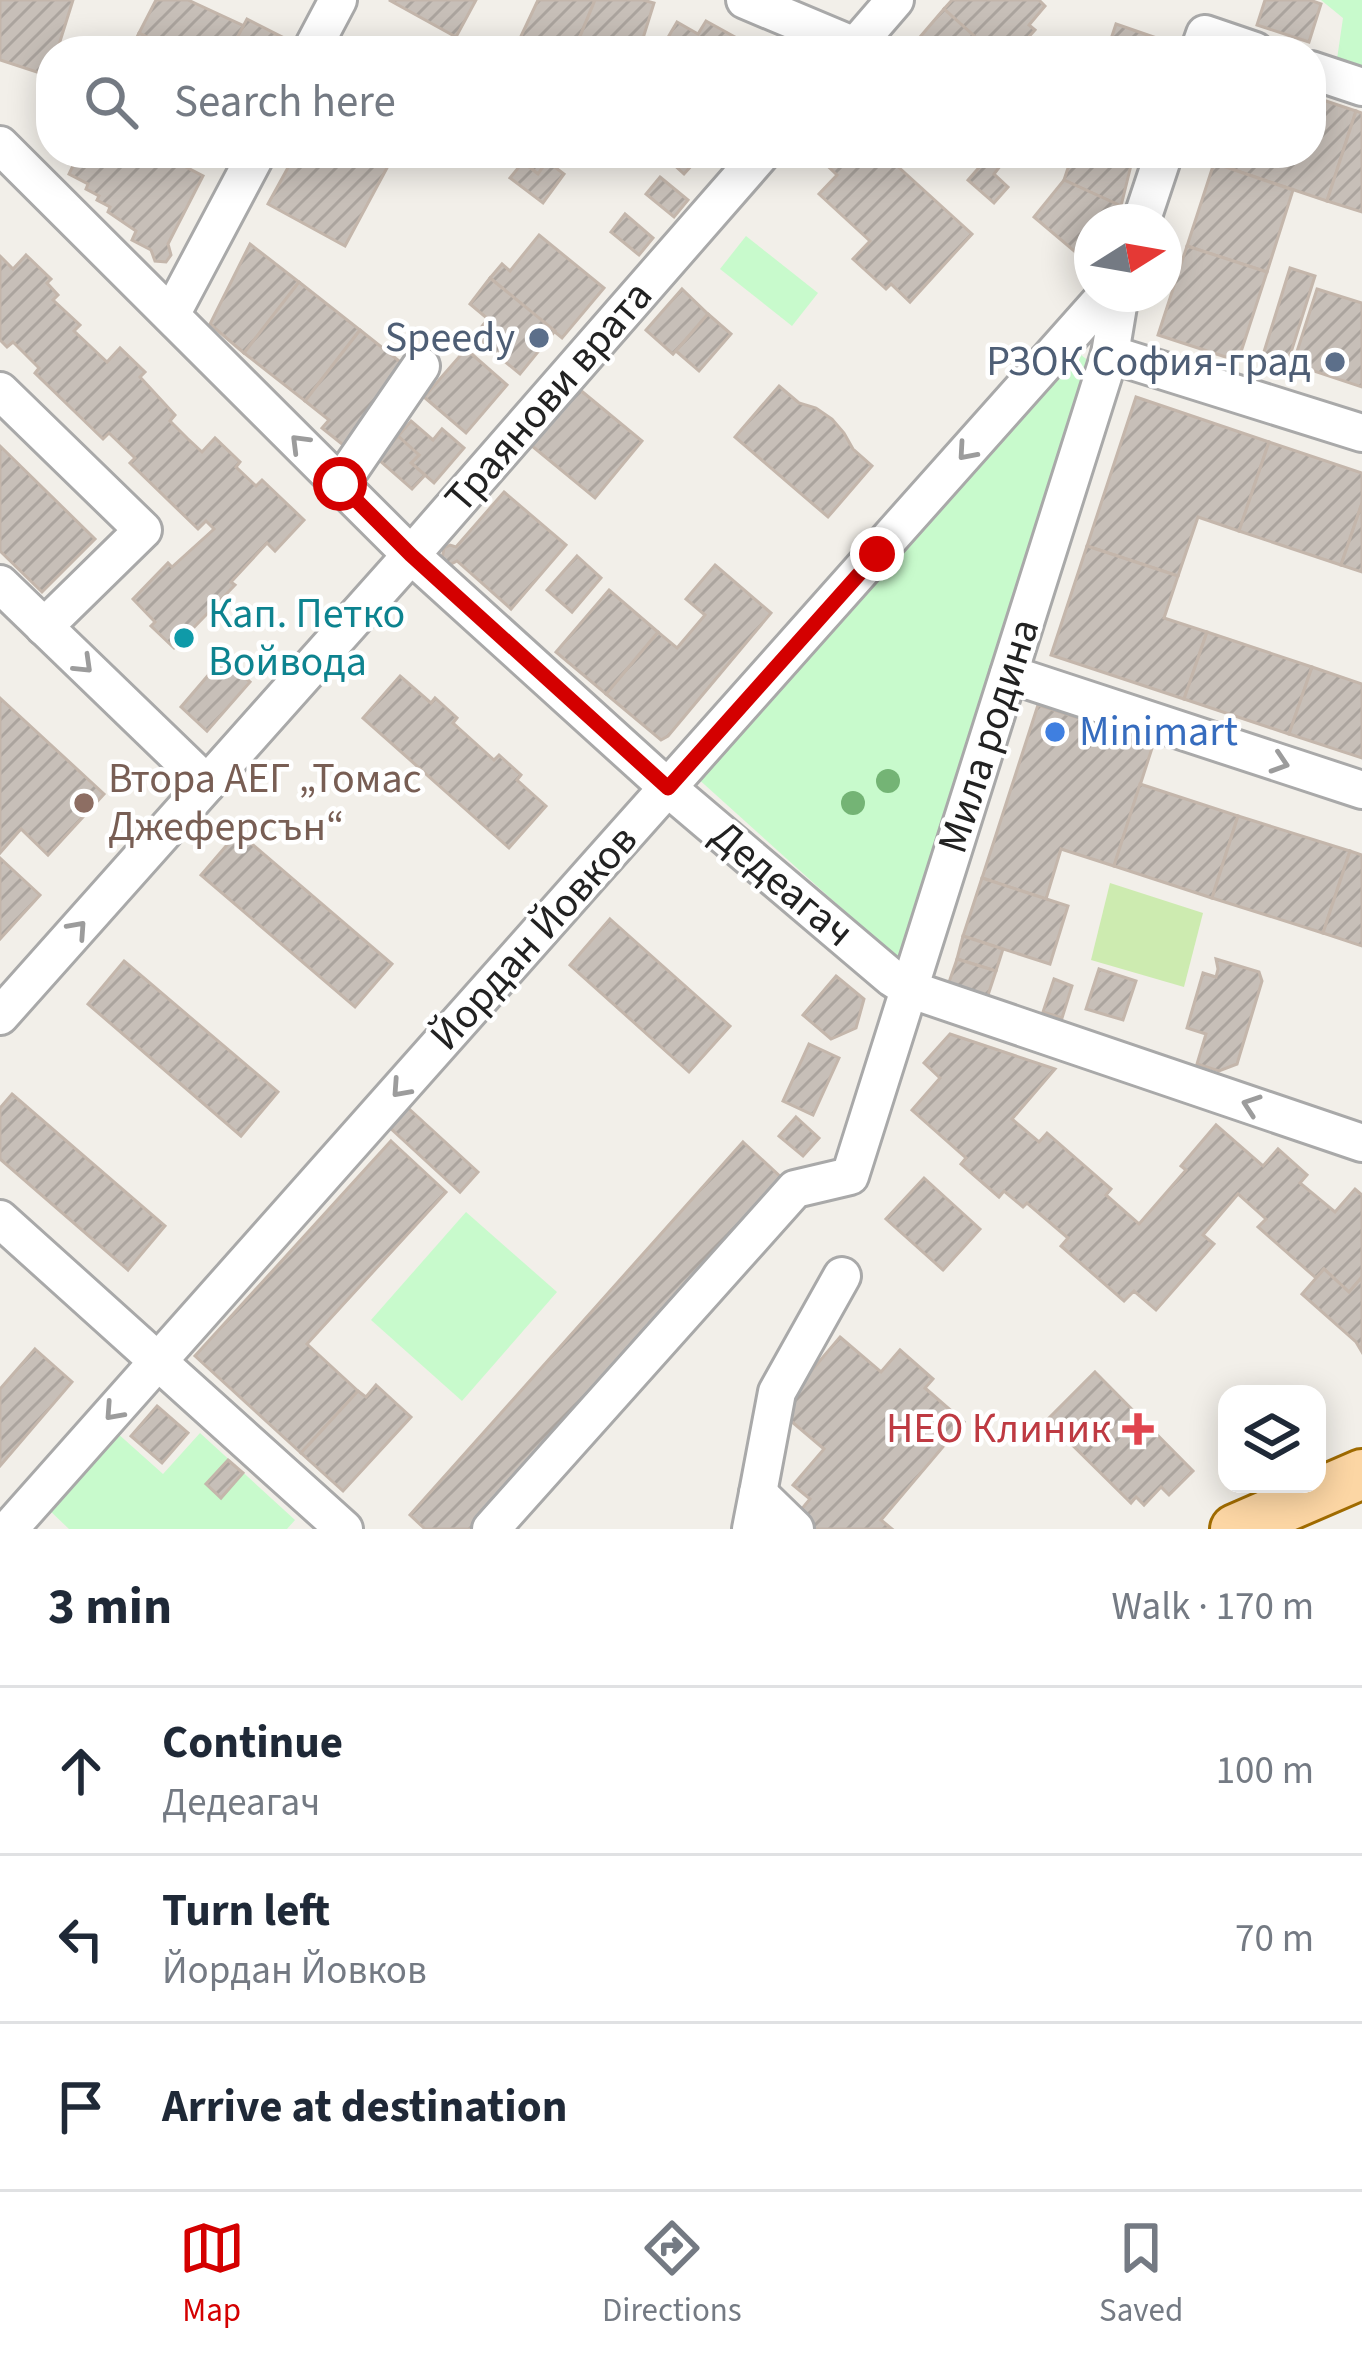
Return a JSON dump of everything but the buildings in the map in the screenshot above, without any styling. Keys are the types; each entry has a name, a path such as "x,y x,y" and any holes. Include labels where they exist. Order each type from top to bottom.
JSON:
{"main road":[{"path":"1235,1529 1362,1474"}],"street":[{"path":"319,36 338,0"},
{"path":"746,0 825,36"},
{"path":"864,36 896,0"},
{"path":"1326,75 1362,87"},
{"name":"Дедеагач","path":"0,146 411,555 668,788 892,978 909,989 1362,1143"},
{"path":"171,315 249,168"},
{"name":"Траянови врата","path":"0,1016 749,168"},
{"path":"1147,204 1160,168"},
{"name":"Йордан Йовков","path":"9,1529 1091,312"},
{"name":"Мила родина","path":"491,1529 795,1189 850,1176 1110,354 1117,312"},
{"path":"1110,354 1362,433"},
{"path":"340,484 422,366"},
{"path":"0,391 143,530 44,627"},
{"path":"0,584 207,784"},
{"path":"1009,674 1362,790"},
{"path":"0,1220 344,1529"},
{"path":"751,1529 777,1392 842,1276"},
{"path":"758,1493 795,1529"}],"green space":[{"path":"1321,0 1362,0 1362,75 1336,66 1343,18"},
{"path":"746,236 818,293 792,326 720,269"},
{"path":"1072,348 1094,365 900,961 695,776"},
{"path":"1110,883 1203,913 1184,987 1091,960"},
{"path":"466,1212 557,1292 462,1401 371,1320"},
{"path":"116,1432 163,1474 200,1433 295,1520 287,1529 69,1529 47,1508"}],"place":[{"name":"Speedy","path":"539,338"},
{"name":"РЗОК София-град","path":"1335,362"},
{"name":"Кап. Петко Войвода","path":"184,638"},
{"name":"Minimart","path":"1055,732"},
{"name":"Втора АЕГ „Томас Джеферсън“","path":"84,803"},
{"name":"НЕО Клиник","path":"1138,1429"}],"route":[{"path":"340,484 411,555 668,788 877,554"}]}
